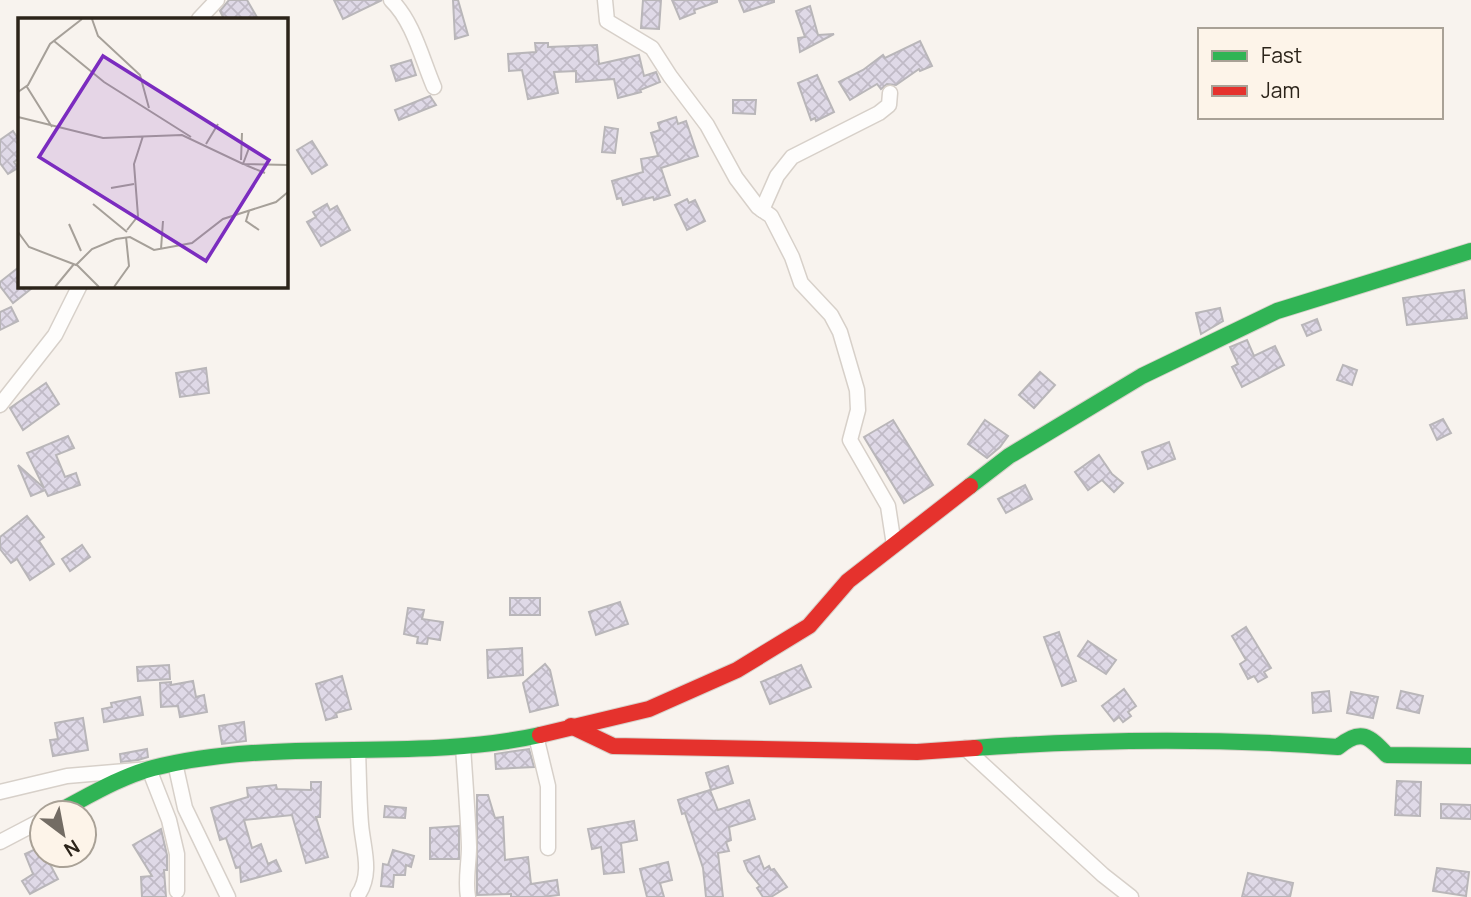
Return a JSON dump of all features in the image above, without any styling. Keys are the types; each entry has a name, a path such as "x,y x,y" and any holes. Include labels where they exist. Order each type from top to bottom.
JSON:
{"street":[{"path":"201,18 217,0"},
{"path":"391,0 399,8 408,26 434,87"},
{"path":"605,0 607,21 652,48 708,125 736,178 762,210 771,216 792,257 801,283 831,315 840,332 857,390 858,410 850,440 888,506 894,545"},
{"path":"762,210 777,176 792,157 879,113 888,105 890,93"},
{"path":"0,792 67,776 149,769 175,763 270,751 358,751 463,746 536,736 649,709 737,670 809,626 848,581 1009,456 1142,376 1277,311 1471,251"},
{"path":"0,405 55,335 79,287"},
{"path":"571,726 613,746 917,752 1031,744 1256,741 1338,747 1348,737 1361,734 1373,738 1387,755 1471,756"},
{"path":"536,736 548,786 548,848"},
{"path":"463,746 468,818 468,897"},
{"path":"965,748 1103,875 1131,897"},
{"path":"358,751 361,824 366,856 365,884 358,895"},
{"path":"175,763 185,808 228,897"},
{"path":"83,799 149,769"},
{"path":"149,769 169,820 177,854 177,891"},
{"path":"0,842 28,827"}],"building":[{"path":"229,0 247,0 257,18 224,18 220,11"},
{"path":"334,0 382,0 343,19"},
{"path":"453,0 458,0 468,35 455,39"},
{"path":"643,0 661,0 659,29 641,28"},
{"path":"672,0 717,2 694,10 695,13 680,19"},
{"path":"739,0 774,0 774,2 744,12"},
{"path":"810,6 818,35 834,34 800,52 798,38 805,37 796,11"},
{"path":"920,41 932,66 920,71 919,69 896,85 887,84 881,89 877,84 850,100 839,82 863,70 883,55 885,58"},
{"path":"535,43 548,43 548,47 597,45 599,64 639,55 644,76 656,72 660,82 640,90 641,92 618,98 614,79 576,82 576,71 554,72 558,93 528,99 522,70 509,71 508,54 536,52"},
{"path":"411,60 416,75 396,81 391,66"},
{"path":"817,75 834,112 816,121 815,118 811,120 798,83"},
{"path":"430,96 436,105 399,120 395,110"},
{"path":"733,100 756,100 755,114 733,113"},
{"path":"676,117 678,124 686,121 698,156 661,168 670,195 623,205 621,198 617,199 612,181 643,172 641,159 658,156 651,133 660,130 658,123"},
{"path":"605,127 618,129 615,153 602,152"},
{"path":"13,131 18,138 18,159 14,162 18,168 8,174 0,163 0,140"},
{"path":"312,141 327,165 312,174 297,150"},
{"path":"687,199 689,203 695,200 705,221 687,230 675,205"},
{"path":"327,204 330,210 337,206 350,230 321,246 307,222 316,217 313,212"},
{"path":"18,268 18,287 33,287 13,303 0,286 0,282"},
{"path":"1464,290 1467,318 1407,325 1403,298"},
{"path":"11,307 18,321 0,330 0,312"},
{"path":"1220,308 1223,321 1201,334 1196,313"},
{"path":"1317,319 1321,330 1307,336 1302,325"},
{"path":"1247,340 1254,356 1275,346 1284,365 1242,387 1232,367 1238,364 1230,347"},
{"path":"1343,365 1357,370 1352,385 1337,380"},
{"path":"206,368 209,393 180,397 176,373"},
{"path":"1040,372 1055,385 1034,408 1019,395"},
{"path":"46,383 59,404 23,430 10,408"},
{"path":"1443,419 1451,433 1437,440 1430,425"},
{"path":"893,420 933,485 904,503 864,437"},
{"path":"985,420 1008,436 987,458 968,444"},
{"path":"68,436 74,448 56,455 65,477 76,473 80,485 48,496 45,490 31,496 18,465 44,488 27,453"},
{"path":"1169,442 1175,459 1148,469 1142,452"},
{"path":"1099,455 1112,474 1123,483 1114,492 1102,480 1088,490 1075,472"},
{"path":"1025,485 1032,499 1006,513 998,499"},
{"path":"27,516 44,537 39,541 54,564 30,580 17,559 11,563 0,549 0,537"},
{"path":"82,545 90,557 70,571 62,559"},
{"path":"510,598 540,598 540,615 510,615"},
{"path":"620,602 628,624 596,635 589,612"},
{"path":"408,608 424,610 422,619 443,622 440,640 428,638 427,644 417,643 418,637 404,634"},
{"path":"1246,627 1271,668 1264,672 1267,677 1258,682 1254,676 1248,679 1240,664 1246,660 1232,636"},
{"path":"1059,632 1076,681 1062,686 1044,637"},
{"path":"1088,641 1116,660 1106,674 1078,656"},
{"path":"522,648 523,675 488,678 487,650"},
{"path":"545,664 550,670 558,705 530,712 523,683"},
{"path":"169,665 170,679 138,681 137,667"},
{"path":"801,665 811,687 770,704 761,682"},
{"path":"342,676 351,709 336,713 337,717 326,720 316,684"},
{"path":"193,681 196,697 204,695 207,712 180,717 178,706 161,707 160,683 171,682 171,685"},
{"path":"1124,689 1136,706 1128,712 1131,716 1123,722 1119,717 1114,721 1102,706"},
{"path":"1329,691 1331,711 1313,713 1312,693"},
{"path":"1401,691 1423,696 1419,713 1397,708"},
{"path":"1351,692 1378,697 1373,718 1347,713"},
{"path":"140,697 143,715 104,722 102,709 112,707 111,703"},
{"path":"83,718 88,750 53,756 50,740 58,739 55,723"},
{"path":"244,722 246,741 222,744 219,726"},
{"path":"147,749 148,757 121,762 120,754"},
{"path":"529,749 534,767 496,769 495,754"},
{"path":"728,766 733,783 711,790 706,773"},
{"path":"1397,781 1421,782 1420,816 1395,815"},
{"path":"311,782 321,782 320,817 316,817 328,857 306,863 292,815 244,820 252,848 261,844 268,864 276,860 281,871 241,882 240,867 236,868 226,838 220,840 211,808 248,797 247,788 276,785 277,789 311,790"},
{"path":"710,790 718,810 749,800 755,819 729,827 731,840 726,842 729,851 718,853 723,897 706,897 703,868 678,800"},
{"path":"477,795 488,795 495,818 503,817 505,860 528,857 531,884 557,880 559,895 477,895"},
{"path":"1441,804 1471,805 1471,819 1441,818"},
{"path":"385,806 406,808 405,818 384,817"},
{"path":"634,821 637,840 621,843 624,872 604,874 601,847 592,849 588,829"},
{"path":"459,826 459,859 430,859 430,828"},
{"path":"161,829 167,855 167,870 164,870 166,897 142,897 141,877 152,876 133,845"},
{"path":"393,850 414,856 411,867 406,865 405,875 394,875 393,887 381,886 383,864 388,865"},
{"path":"759,856 764,869 769,866 771,870 774,869 787,887 771,897 763,897 757,888 760,886 744,861"},
{"path":"668,862 672,880 660,883 664,897 647,897 640,869"},
{"path":"1437,868 1469,872 1466,896 1433,891"},
{"path":"31,869 53,869 58,879 30,894 22,881 33,874"},
{"path":"1248,873 1293,883 1290,897 1242,897"}],"traffic: fast":[{"path":"970,486 1009,456 1142,376 1277,311 1471,251"},
{"path":"82,799 140,772 201,759 249,753 444,747 540,735"},
{"path":"975,748 1156,741 1338,747 1359,736 1370,739 1387,755 1471,756"}],"traffic: jam":[{"path":"540,735 649,709 737,670 809,626 848,581 970,486"},
{"path":"571,726 613,746 917,752 975,748"}]}
